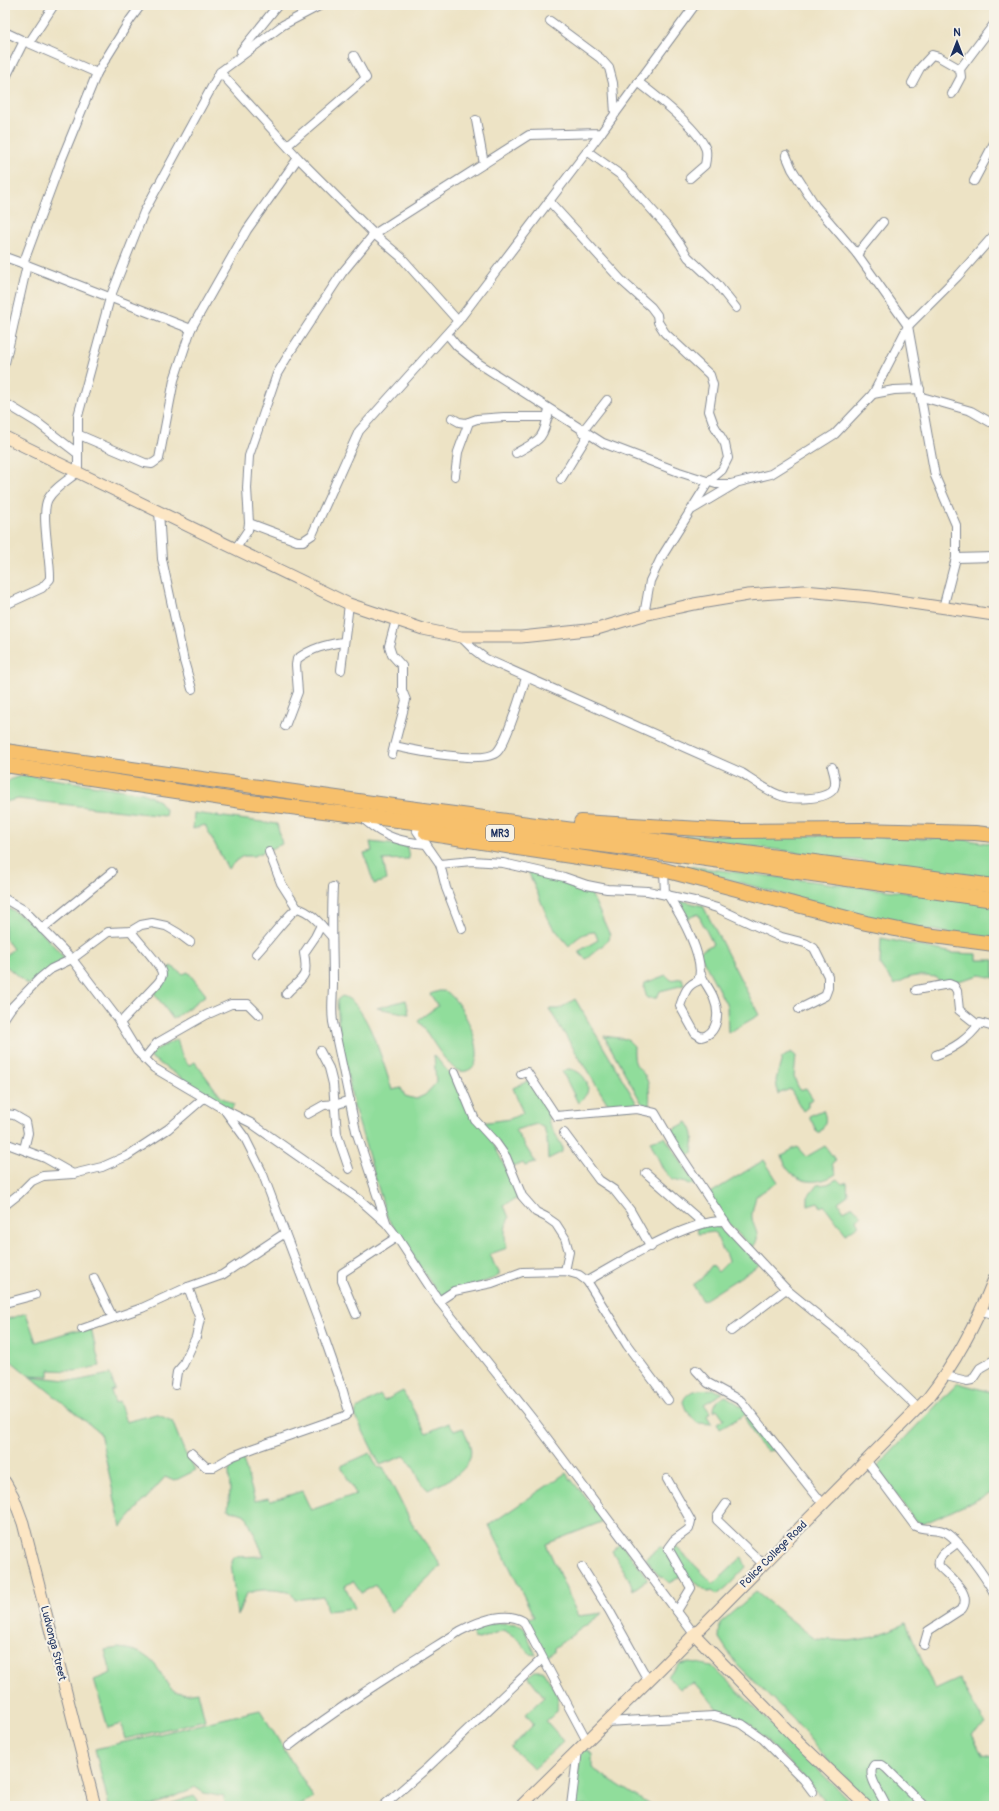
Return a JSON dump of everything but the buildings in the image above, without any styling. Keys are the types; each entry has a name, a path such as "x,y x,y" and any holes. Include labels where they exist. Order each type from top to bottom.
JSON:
{"highway":[{"name":"MR3","path":"5,751 379,804 994,886"},
{"name":"MR3","path":"5,765 242,801 643,850 994,900"},
{"path":"242,801 518,848 664,870 866,923 919,934 994,944"},
{"path":"379,804 579,822 735,831 861,830 975,833 994,835"}],"street":[{"path":"5,79 27,42 54,5"},
{"path":"5,363 25,264 61,161 98,73 130,20 142,5"},
{"path":"234,60 278,5"},
{"path":"78,472 77,434 80,402 110,298 144,212 220,72 234,60 283,25 321,5"},
{"path":"249,523 297,541 303,541 312,536 359,431 458,321 601,133 695,5"},
{"path":"550,21 600,58 609,68 613,83 615,114"},
{"path":"952,94 961,77 960,69 994,24"},
{"path":"5,32 98,73"},
{"path":"912,83 920,68 932,55 939,57 960,69"},
{"path":"288,145 366,78 354,56"},
{"path":"220,72 288,145 298,158 374,234 401,257 458,321"},
{"path":"638,82 670,107 706,149 705,166 690,178"},
{"path":"476,120 484,164"},
{"path":"236,548 248,530 249,523 247,488 248,456 277,374 342,273 374,234 529,135 601,133"},
{"path":"974,180 994,143"},
{"path":"587,151 622,176 673,234 688,257 717,284 736,308"},
{"path":"786,155 792,169 816,205 857,254 908,326 935,476 956,525 956,558 943,608"},
{"path":"77,434 145,463 152,464 157,461 162,450 174,380 191,328 247,230 298,158"},
{"path":"549,201 622,280 651,307 664,333 710,375 713,385 709,411 714,425 725,444 728,458 722,470 709,481 660,558 650,581 644,615"},
{"path":"857,254 883,222"},
{"path":"447,334 457,346 478,363 602,443 633,456 716,484 737,483 771,474 835,434 873,394 908,326 957,277 994,235"},
{"path":"5,257 191,328"},
{"path":"873,394 894,390 921,393 971,411 990,422 994,422"},
{"path":"561,479 585,433 607,400"},
{"path":"5,403 38,423 77,453"},
{"path":"516,454 539,439 546,430 549,408"},
{"path":"452,418 459,422 470,422 477,419 504,417 548,417"},
{"path":"455,476 458,452 470,422"},
{"path":"5,437 349,604 423,629 461,637 521,637 597,629 644,615 694,604 748,595 804,591 871,597 994,615"},
{"path":"5,605 43,588 50,580 49,554 46,533 46,503 48,498 62,484 78,472"},
{"path":"691,510 737,483"},
{"path":"159,511 162,559 184,661 192,689"},
{"path":"956,558 994,557"},
{"path":"341,670 343,642 349,604"},
{"path":"396,620 389,646 392,655 402,666 402,690 406,700 393,750 450,756 488,756 496,753 501,746 510,724 526,678"},
{"path":"461,637 486,659 742,773 778,795 791,798 828,795 834,789 835,783 832,767"},
{"path":"285,726 298,692 297,659 312,649 322,645 343,642"},
{"path":"367,822 379,833 409,842 426,844"},
{"path":"417,831 440,864 446,888 462,929"},
{"path":"269,852 280,883 297,908 304,910 332,937"},
{"path":"440,864 472,861 503,863 564,877 587,885 607,889 648,891 717,908 778,936 805,942 814,948 828,976 828,988 825,996 799,1009"},
{"path":"664,870 666,895 681,916 700,966 698,981 690,983 686,989 680,1006 695,1033 701,1037 707,1036 713,1030 717,1010 714,999 700,974"},
{"path":"42,929 112,872"},
{"path":"333,887 331,914 333,985 331,1008 356,1131 386,1223"},
{"path":"5,899 24,910 72,959 120,1023 137,1051 154,1068 262,1131 359,1199 386,1223 439,1300 535,1422 694,1634 801,1744 866,1806"},
{"path":"256,954 288,916 297,908"},
{"path":"5,1018 11,1008 37,980 51,969 72,959 108,932 130,931 141,925 152,923 166,926 190,942"},
{"path":"286,994 302,980 306,972 304,953 321,925"},
{"path":"120,1023 156,985 161,979 162,973 159,965 138,943 130,931"},
{"path":"916,990 941,985 954,986 958,991 959,1010 978,1025"},
{"path":"144,1058 157,1043 231,1004 248,1004 259,1015"},
{"path":"936,1055 951,1050 966,1039 980,1023 994,1027"},
{"path":"320,1051 329,1068 333,1084 337,1134 349,1169"},
{"path":"455,1072 475,1120 496,1143 506,1157 522,1196 536,1212 556,1224 565,1238 569,1252 565,1272"},
{"path":"521,1074 527,1072 556,1116 637,1109 655,1113 724,1220 786,1288 841,1334 918,1408"},
{"path":"5,1205 32,1181 43,1176 73,1174 102,1167 127,1156 168,1129 206,1097"},
{"path":"308,1114 324,1105 350,1100"},
{"path":"191,1453 206,1467 214,1467 233,1456 346,1416 349,1412 333,1361 262,1172 249,1144 225,1110"},
{"path":"5,1114 14,1115 26,1122 28,1133 24,1150"},
{"path":"564,1133 599,1180 614,1190 630,1210 651,1246"},
{"path":"5,1143 45,1158 73,1174"},
{"path":"646,1173 703,1223"},
{"path":"587,1281 651,1246 703,1223 724,1220"},
{"path":"82,1329 142,1308 188,1287 222,1274 285,1233"},
{"path":"356,1314 342,1281 342,1273 397,1237"},
{"path":"439,1300 454,1291 492,1283 522,1272 565,1272 579,1275 587,1281 627,1345 668,1400"},
{"path":"94,1278 112,1318"},
{"name":"Police College Road","path":"521,1806 918,1408 946,1376 968,1339 994,1279"},
{"path":"174,1385 177,1372 183,1365 196,1337 200,1319 188,1287"},
{"path":"731,1331 786,1288"},
{"path":"5,1303 35,1295"},
{"path":"981,1311 994,1314"},
{"path":"946,1376 967,1381 972,1380 980,1368 994,1360"},
{"path":"696,1370 708,1383 741,1401 823,1504"},
{"path":"866,1460 915,1526 921,1529 948,1533 968,1555 993,1591"},
{"path":"667,1479 691,1521 689,1529 674,1540 668,1548 691,1588 677,1610"},
{"name":"Ludvonga Street","path":"5,1482 13,1496 23,1523 95,1806"},
{"path":"726,1504 718,1517 718,1520 763,1564"},
{"path":"924,1645 928,1631 962,1609 965,1604 966,1599 962,1590 939,1566 938,1563 940,1558 958,1543"},
{"path":"582,1567 609,1610 648,1680"},
{"path":"288,1746 361,1694 476,1622 508,1617 518,1618 523,1621 542,1659 557,1682 586,1741"},
{"path":"383,1806 428,1767 542,1659"},
{"path":"606,1722 714,1716 742,1724 766,1742 804,1780 813,1792"},
{"path":"571,1806 578,1750"},
{"path":"886,1806 872,1776 871,1770 874,1765 882,1765 886,1768 924,1806"}],"green space":[{"path":"27,775 143,793 159,801 166,811 165,816 18,799 5,802 5,789 8,782 14,778"},
{"path":"194,813 277,824 282,844 254,856 243,856 228,869 205,825 193,829"},
{"path":"685,835 798,835 961,839 994,844 994,878 685,838"},
{"path":"370,842 407,846 409,859 383,860 387,880 374,884 364,853 372,851"},
{"path":"677,865 994,903 994,942 864,917"},
{"path":"528,871 547,874 589,889 610,935 609,940 586,959 579,951 598,940 595,932 584,934 569,946 550,923"},
{"path":"672,898 703,906 759,1015 728,1033 727,1006 699,952 713,944 698,914 686,919"},
{"path":"5,907 14,911 30,922 65,959 28,985 5,965 5,956 13,949 5,938"},
{"path":"881,938 953,953 977,954 977,960 994,960 994,978 980,975 954,982 940,983 936,977 915,976 895,985 880,965"},
{"path":"171,966 183,974 188,972 206,995 173,1019 154,993"},
{"path":"666,975 671,980 682,978 684,985 660,991 657,998 647,998 644,988 645,983"},
{"path":"439,991 447,992 453,998 460,1007 473,1032 477,1057 474,1066 466,1071 455,1069 450,1064 418,1020 438,1006 430,994"},
{"path":"342,996 351,1000 367,1022 392,1090 401,1088 405,1096 416,1099 425,1095 436,1083 434,1055 455,1080 494,1145 520,1197 504,1205 509,1218 505,1233 507,1248 490,1254 499,1272 499,1275 495,1278 440,1297 387,1217 354,1107 339,1031 337,1000"},
{"path":"575,999 639,1107 611,1109 549,1009 559,1009"},
{"path":"406,1000 409,1014 377,1008"},
{"path":"604,1036 627,1039 634,1046 634,1059 648,1083 650,1094 649,1108 644,1107"},
{"path":"177,1039 182,1056 189,1065 195,1062 221,1097 234,1104 231,1110 150,1057 155,1050"},
{"path":"791,1052 796,1056 794,1077 799,1090 806,1088 813,1099 808,1103 808,1107 803,1111 790,1089 778,1094 776,1080 782,1058"},
{"path":"568,1069 580,1073 586,1080 588,1089 587,1093 578,1103 562,1071"},
{"path":"530,1080 547,1106 549,1123 562,1146 562,1152 548,1159 547,1139 544,1128 537,1124 515,1130 536,1163 525,1166 523,1163 512,1167 481,1123 510,1119 523,1113 513,1088"},
{"path":"823,1110 825,1123 820,1132 817,1132 809,1116"},
{"path":"687,1122 693,1133 693,1141 692,1153 686,1158 669,1132"},
{"path":"665,1137 695,1185 672,1180 663,1169 650,1141"},
{"path":"825,1146 836,1161 832,1164 836,1174 819,1181 803,1180 796,1177 785,1164 782,1155 797,1147 806,1157"},
{"path":"764,1160 778,1182 756,1196 752,1216 757,1233 757,1240 752,1248 727,1222 709,1194"},
{"path":"837,1179 842,1184 847,1182 848,1195 838,1202 844,1211 853,1206 862,1216 856,1220 859,1225 846,1234 824,1205 821,1207 818,1202 808,1205 808,1197 817,1185 828,1184"},
{"path":"712,1225 730,1236 744,1248 759,1265 703,1301 693,1285 701,1279 712,1265 718,1272 728,1262 717,1234 714,1232 698,1234 697,1227"},
{"path":"26,1313 36,1342 73,1331 91,1329 100,1366 76,1371 49,1370 49,1376 28,1375 5,1356 5,1320"},
{"path":"110,1374 115,1389 111,1391 115,1403 119,1401 126,1422 156,1414 172,1421 185,1453 196,1470 174,1481 165,1477 121,1527 100,1433 30,1376 75,1381"},
{"path":"958,1383 994,1393 994,1492 923,1524 915,1521 877,1467"},
{"path":"715,1389 723,1393 704,1404 710,1412 707,1416 712,1424 697,1423 686,1410 683,1402 685,1397 692,1392"},
{"path":"403,1391 426,1433 449,1423 454,1431 463,1428 469,1444 471,1454 464,1468 450,1479 428,1490 421,1482 411,1463 404,1456 380,1465 355,1415 357,1409 380,1395 384,1401"},
{"path":"726,1396 743,1407 748,1413 720,1429 717,1423 724,1419 717,1409 714,1411 714,1408 721,1398"},
{"path":"749,1415 777,1450 767,1451 758,1443 745,1418"},
{"path":"370,1453 378,1468 383,1467 410,1520 441,1566 391,1612 376,1585 361,1593 353,1581 345,1586 355,1608 327,1611 323,1596 295,1600 291,1593 274,1590 262,1590 246,1594 237,1616 231,1562 233,1557 264,1556 246,1515 228,1509 230,1491 229,1471 238,1458 242,1456 255,1501 268,1498 271,1501 302,1491 311,1510 356,1494 341,1466"},
{"path":"566,1473 604,1521 546,1544 578,1616 603,1613 554,1648 554,1652 544,1658 523,1618 534,1617 489,1525"},
{"path":"621,1543 648,1579 633,1590 628,1577 612,1551"},
{"path":"674,1545 714,1584 742,1557 746,1567 717,1595 712,1591 708,1592 688,1577 671,1551"},
{"path":"661,1546 680,1573 680,1577 669,1583 663,1577 661,1578 645,1559"},
{"path":"756,1592 815,1639 849,1641 875,1637 906,1623 935,1690 959,1679 985,1724 972,1734 982,1755 994,1757 994,1806 875,1806 830,1763 794,1720 735,1662 719,1638 720,1623"},
{"path":"486,1624 517,1624 524,1628 536,1655 530,1654 518,1639 504,1630 479,1639 474,1638 472,1632 478,1627"},
{"path":"118,1648 136,1651 145,1656 153,1662 171,1688 177,1692 198,1692 205,1720 125,1739 121,1724 108,1728 94,1680 111,1673 105,1650"},
{"path":"690,1662 712,1666 855,1806 815,1806 824,1799 751,1725 719,1711 700,1688 693,1683 680,1689 667,1676 680,1664"},
{"path":"535,1671 543,1671 557,1695 557,1710 546,1721 564,1741 534,1769 511,1748 534,1724 526,1714 544,1697 528,1676"},
{"path":"260,1710 314,1798 299,1806 225,1806 224,1797 204,1793 195,1787 153,1806 109,1806 95,1749"},
{"path":"585,1749 592,1754 592,1768 651,1806 573,1806 581,1753"},
{"path":"194,1796 198,1801 196,1806 164,1806"}]}
